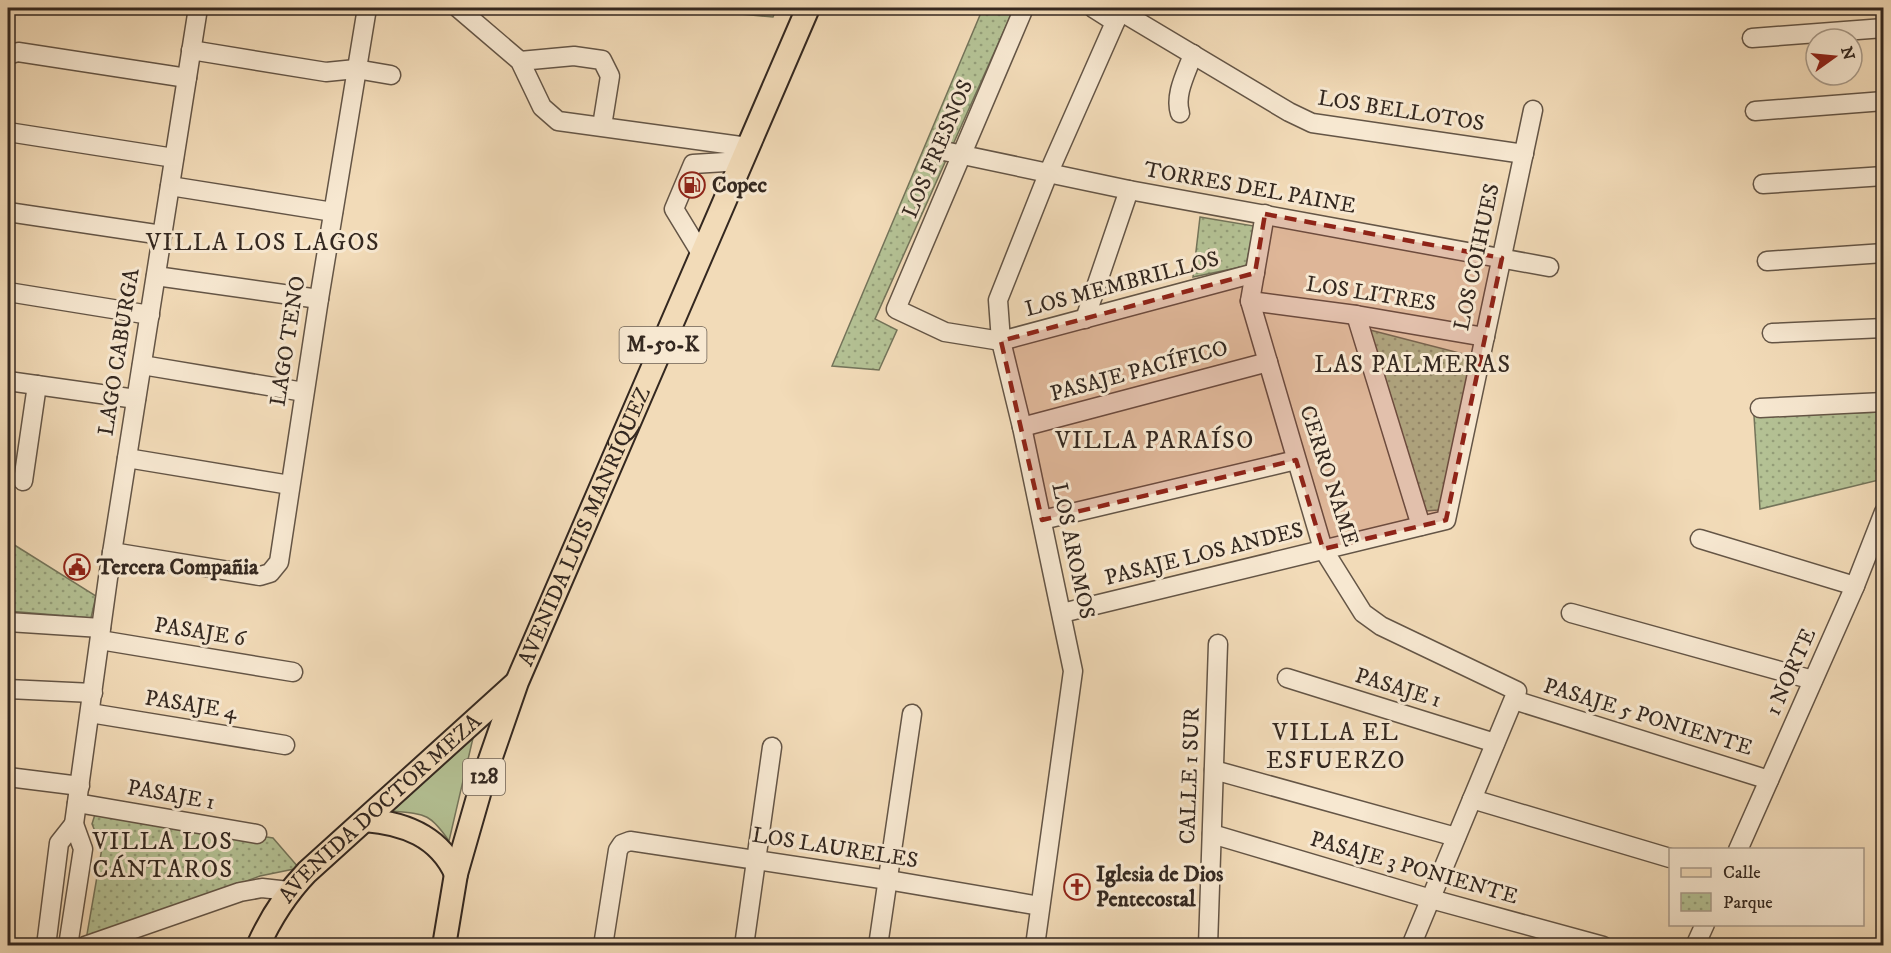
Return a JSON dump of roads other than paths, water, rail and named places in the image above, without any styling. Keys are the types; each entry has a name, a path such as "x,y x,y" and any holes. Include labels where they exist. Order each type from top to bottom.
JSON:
{"main road":[{"name":"AVENIDA LUIS MANRÍQUEZ","path":"517,682 808,8"},
{"name":"AVENIDA DOCTOR MEZA","path":"258,945 273,915 289,891 517,682"},
{"name":"128","path":"444,945 456,874 483,780 517,682"},
{"path":"365,820 392,823 425,836 446,855 456,874"}],"street":[{"name":"LAGO CABURGA","path":"74,824 105,597 198,8"},
{"name":"LAGO TENO","path":"112,552 260,576 270,573 279,562 318,299 367,8"},
{"path":"458,8 520,61 542,107 558,122 602,126 745,154"},
{"name":"LOS FRESNOS","path":"1000,341 945,332 896,309 953,153 1024,8"},
{"name":"LOS BELLOTOS","path":"1093,8 1117,16 1193,54 1289,112 1312,123 1524,154"},
{"name":"LOS AROMOS","path":"1035,945 1073,671 1022,426 1000,341 998,308 1000,292 1048,174 1117,16"},
{"path":"1752,38 1884,28"},
{"path":"191,50 326,72 356,69 391,75"},
{"path":"8,55 18,52 187,78"},
{"path":"1180,113 1179,94 1193,54"},
{"path":"520,61 574,56 602,60 610,76 602,126"},
{"path":"1755,111 1884,101"},
{"name":"LOS COIHUES","path":"1446,520 1533,110"},
{"path":"8,132 174,158"},
{"name":"TORRES DEL PAINE","path":"953,153 1129,190 1549,267"},
{"path":"702,255 674,208 693,164 745,154"},
{"path":"1763,184 1884,176"},
{"path":"170,186 333,212"},
{"path":"1085,320 1129,190"},
{"path":"8,212 162,235"},
{"name":"CERRO NAME","path":"1265,214 1250,301 1323,549 1363,613 1370,619 1515,695"},
{"path":"1767,261 1884,253"},
{"name":"LOS MEMBRILLOS","path":"1000,341 1255,273"},
{"path":"156,276 318,299"},
{"path":"8,292 150,315"},
{"name":"LOS LITRES","path":"1250,301 1356,315 1485,337"},
{"path":"1356,315 1421,526"},
{"path":"1772,333 1884,327"},
{"name":"PASAJE PACÍFICO","path":"1022,426 1268,362"},
{"path":"142,365 304,392"},
{"path":"8,381 136,399"},
{"path":"23,481 37,385"},
{"path":"1760,408 1884,402"},
{"path":"127,458 290,485"},
{"path":"1042,520 1296,460"},
{"name":"1 NORTE","path":"1738,848 1856,586 1884,512"},
{"name":"PASAJE LOS ANDES","path":"1062,613 1446,520"},
{"path":"1700,539 1856,586"},
{"path":"1571,613 1813,680"},
{"name":"PASAJE 6","path":"8,622 100,634 293,672"},
{"name":"CALLE 1 SUR","path":"1210,945 1218,644"},
{"name":"PASAJE 1","path":"1287,678 1495,743"},
{"path":"8,688 93,693"},
{"path":"1411,945 1515,695"},
{"name":"PASAJE 5 PONIENTE","path":"1515,695 1769,780"},
{"name":"PASAJE 4","path":"90,713 285,745"},
{"path":"878,945 912,714"},
{"path":"744,945 772,747"},
{"path":"1214,770 1456,837"},
{"name":"PASAJE 1","path":"8,777 257,834"},
{"path":"1472,799 1669,857"},
{"path":"46,945 59,843 74,824"},
{"path":"68,945 83,849 74,824"},
{"name":"PASAJE 3 PONIENTE","path":"1212,834 1431,899 1603,945"},
{"name":"LOS LAURELES","path":"603,945 617,853 622,844 633,842 756,859 1040,906"},
{"path":"86,945 240,892 262,888 289,891"},
{"path":"1695,945 1704,926"}],"place":[{"name":"Copec","path":"692,185"},
{"name":"Tercera Compañia","path":"77,567"},
{"name":"Iglesia de Dios Pentecostal","path":"1077,887"}],"district":[{"name":"VILLA LOS LAGOS","path":"263,243"},
{"name":"LAS PALMERAS","path":"1413,365"},
{"name":"VILLA PARAÍSO","path":"1155,441"},
{"name":"VILLA EL ESFUERZO","path":"1336,747"},
{"name":"VILLA LOS CÁNTAROS","path":"163,856"}]}
